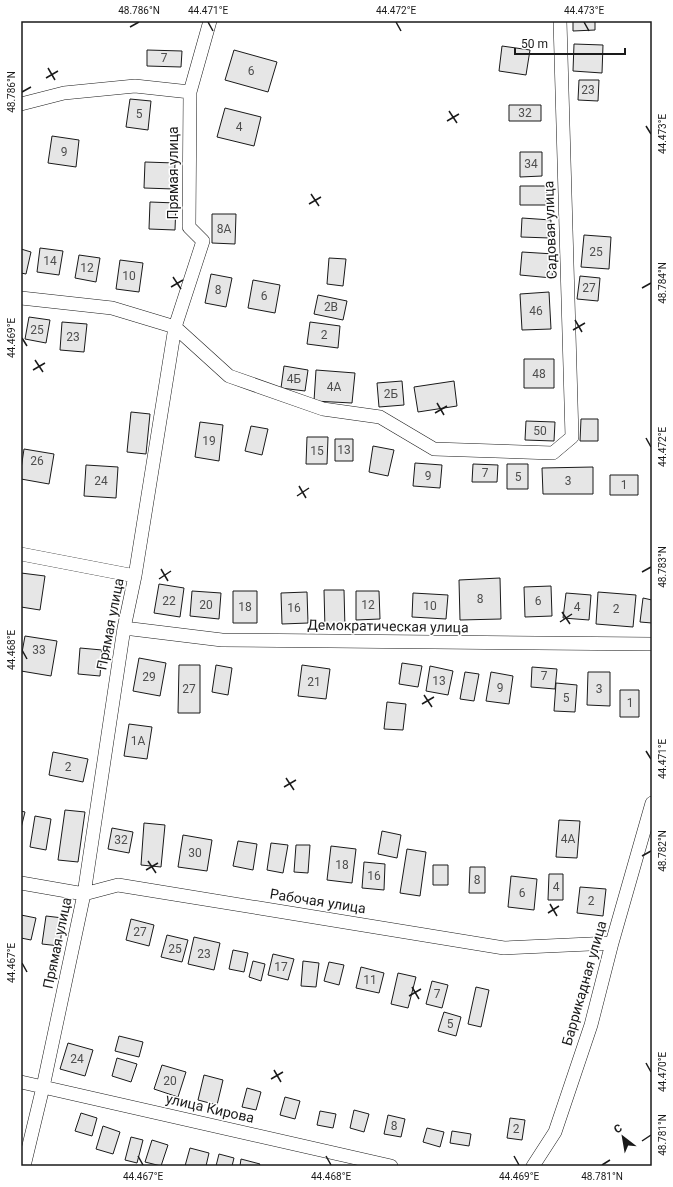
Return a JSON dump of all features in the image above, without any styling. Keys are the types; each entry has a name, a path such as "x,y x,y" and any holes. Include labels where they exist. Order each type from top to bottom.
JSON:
{"street":[{"path":"21,104 64,93 136,86 190,92 210,21"},
{"name":"Садовая улица","path":"175,327 229,376 323,409 380,418 434,449 553,453 572,437 560,21"},
{"name":"Прямая улица","path":"24,1166 43,1087 84,894 124,628 135,576 175,327 203,241 189,227 190,92"},
{"path":"21,298 112,308 175,327"},
{"path":"21,554 135,576"},
{"name":"Демократическая улица","path":"124,628 222,640 652,644"},
{"name":"Баррикадная улица","path":"533,1166 555,1132 591,1025 612,943 652,803"},
{"name":"Рабочая улица","path":"21,883 84,894 118,885 504,948 612,943"},
{"name":"улица Кирова","path":"21,1082 391,1166"}],"building":[{"path":"573,21 595,21 595,30 573,31"},
{"path":"574,44 603,45 602,73 573,71"},
{"path":"502,46 530,50 526,75 499,71"},
{"path":"147,50 182,51 181,67 147,66"},
{"path":"234,50 277,62 268,92 225,80"},
{"path":"579,80 599,80 598,101 578,100"},
{"path":"130,99 151,101 148,130 126,127"},
{"path":"509,105 541,105 541,121 509,121"},
{"path":"225,108 261,117 254,146 217,137"},
{"path":"52,136 79,140 76,167 48,163"},
{"path":"520,152 542,152 542,176 520,177"},
{"path":"145,162 175,163 174,189 144,188"},
{"path":"520,186 547,186 546,205 520,205"},
{"path":"150,202 176,203 175,230 149,229"},
{"path":"212,214 236,214 235,244 212,243"},
{"path":"522,218 551,220 550,238 521,237"},
{"path":"584,235 611,237 609,269 581,267"},
{"path":"40,248 63,251 59,275 37,272"},
{"path":"21,249 31,252 26,274 21,273"},
{"path":"522,252 554,254 552,278 520,275"},
{"path":"79,255 100,258 96,282 75,278"},
{"path":"329,258 346,259 343,286 327,284"},
{"path":"120,260 143,263 139,292 116,289"},
{"path":"211,274 232,278 226,307 205,303"},
{"path":"580,276 600,278 598,301 577,299"},
{"path":"253,280 280,285 275,313 248,308"},
{"path":"549,292 551,329 522,330 520,294"},
{"path":"318,295 347,301 343,320 314,314"},
{"path":"29,317 50,320 46,343 25,339"},
{"path":"62,322 87,324 84,352 60,350"},
{"path":"310,322 340,326 338,348 307,344"},
{"path":"524,359 554,359 554,388 524,388"},
{"path":"284,366 308,370 305,391 281,388"},
{"path":"316,370 355,373 352,403 314,401"},
{"path":"402,381 404,405 379,407 377,383"},
{"path":"454,381 457,406 418,412 414,387"},
{"path":"131,412 150,414 146,454 127,452"},
{"path":"581,419 598,419 598,441 580,441"},
{"path":"526,421 555,422 554,441 525,440"},
{"path":"200,422 223,425 219,461 195,457"},
{"path":"251,426 268,429 262,455 245,451"},
{"path":"307,437 328,437 327,464 306,464"},
{"path":"335,439 353,439 353,461 335,461"},
{"path":"373,446 394,450 388,476 369,472"},
{"path":"24,449 54,454 49,484 21,479"},
{"path":"415,463 442,465 440,488 413,486"},
{"path":"473,464 498,465 497,482 472,482"},
{"path":"507,464 528,464 528,489 507,489"},
{"path":"86,465 118,467 116,498 84,496"},
{"path":"593,467 593,494 543,494 542,468"},
{"path":"610,475 638,475 638,495 610,495"},
{"path":"21,573 45,576 40,610 21,607"},
{"path":"500,578 501,619 460,620 459,580"},
{"path":"159,584 184,588 180,617 154,613"},
{"path":"551,586 552,616 525,617 524,587"},
{"path":"324,590 344,590 345,629 325,629"},
{"path":"192,591 221,593 219,619 190,616"},
{"path":"233,591 257,591 257,623 233,623"},
{"path":"356,591 379,591 380,619 356,620"},
{"path":"307,592 308,623 282,624 281,593"},
{"path":"598,592 636,595 633,627 596,624"},
{"path":"413,593 448,595 446,619 412,617"},
{"path":"566,593 591,595 589,620 563,618"},
{"path":"643,598 652,600 652,623 640,622"},
{"path":"25,636 57,641 51,676 21,671 21,658"},
{"path":"80,648 102,650 100,676 78,674"},
{"path":"139,658 166,663 160,696 133,691"},
{"path":"402,663 422,666 418,687 399,684"},
{"path":"179,665 200,665 200,713 178,713"},
{"path":"216,665 232,668 228,695 212,692"},
{"path":"302,665 330,669 326,699 298,696"},
{"path":"430,666 453,671 448,695 426,691"},
{"path":"532,667 557,669 555,689 531,687"},
{"path":"465,672 479,674 474,701 460,699"},
{"path":"491,672 513,676 509,704 486,701"},
{"path":"588,672 610,672 610,706 587,705"},
{"path":"556,683 577,685 575,712 554,711"},
{"path":"620,690 639,690 639,717 620,717"},
{"path":"387,702 406,704 403,730 384,729"},
{"path":"129,724 152,727 147,759 124,756"},
{"path":"53,752 88,759 83,782 49,775"},
{"path":"65,810 85,812 78,862 58,860"},
{"path":"21,811 25,812 21,828"},
{"path":"35,816 51,819 46,850 30,847"},
{"path":"559,820 580,821 577,858 556,857"},
{"path":"144,823 165,825 161,867 141,865"},
{"path":"112,828 133,832 129,853 108,849"},
{"path":"382,831 401,835 397,858 378,854"},
{"path":"183,835 212,840 207,871 178,867"},
{"path":"238,841 257,844 253,870 233,866"},
{"path":"271,843 288,845 283,873 267,870"},
{"path":"296,845 310,845 308,873 294,872"},
{"path":"331,846 356,849 352,883 327,880"},
{"path":"407,849 426,852 420,896 400,893"},
{"path":"364,862 385,864 384,890 362,888"},
{"path":"433,865 448,865 448,885 433,885"},
{"path":"470,867 485,867 485,893 469,893"},
{"path":"549,874 563,874 563,900 548,900"},
{"path":"511,876 537,879 534,910 508,907"},
{"path":"580,887 606,889 603,916 577,913"},
{"path":"21,915 36,918 31,940 21,938"},
{"path":"46,916 63,918 60,946 42,944"},
{"path":"131,919 154,925 149,946 126,940"},
{"path":"167,935 188,940 182,962 161,957"},
{"path":"194,937 220,943 214,970 188,964"},
{"path":"233,950 248,953 244,972 229,969"},
{"path":"273,954 294,959 288,980 268,975"},
{"path":"253,961 265,964 261,981 249,977"},
{"path":"303,961 319,963 316,987 301,986"},
{"path":"329,962 344,965 339,985 324,981"},
{"path":"361,967 384,973 379,993 356,988"},
{"path":"398,973 416,977 408,1008 391,1004"},
{"path":"432,981 448,985 442,1008 426,1004"},
{"path":"476,987 489,990 481,1027 468,1024"},
{"path":"444,1012 461,1017 456,1036 438,1031"},
{"path":"119,1036 143,1042 139,1057 115,1051"},
{"path":"68,1043 93,1050 85,1076 60,1069"},
{"path":"117,1058 137,1064 131,1082 112,1076"},
{"path":"162,1065 186,1072 178,1097 154,1089"},
{"path":"204,1075 223,1080 217,1105 198,1100"},
{"path":"247,1088 261,1092 256,1110 242,1107"},
{"path":"285,1097 300,1101 295,1119 280,1115"},
{"path":"354,1110 369,1114 364,1132 350,1128"},
{"path":"320,1111 336,1114 333,1128 317,1125"},
{"path":"81,1113 97,1118 92,1136 75,1131"},
{"path":"388,1115 405,1119 401,1137 384,1134"},
{"path":"510,1118 525,1120 522,1140 507,1138"},
{"path":"103,1126 120,1132 113,1154 96,1149"},
{"path":"427,1128 444,1132 440,1147 423,1142"},
{"path":"452,1131 471,1134 469,1146 450,1143"},
{"path":"131,1137 143,1140 137,1163 125,1160"},
{"path":"152,1140 168,1145 161,1166 145,1162"},
{"path":"190,1148 209,1153 206,1166 185,1166"},
{"path":"219,1154 234,1158 232,1166 216,1166"},
{"path":"241,1159 260,1164 259,1166 240,1166"}]}
